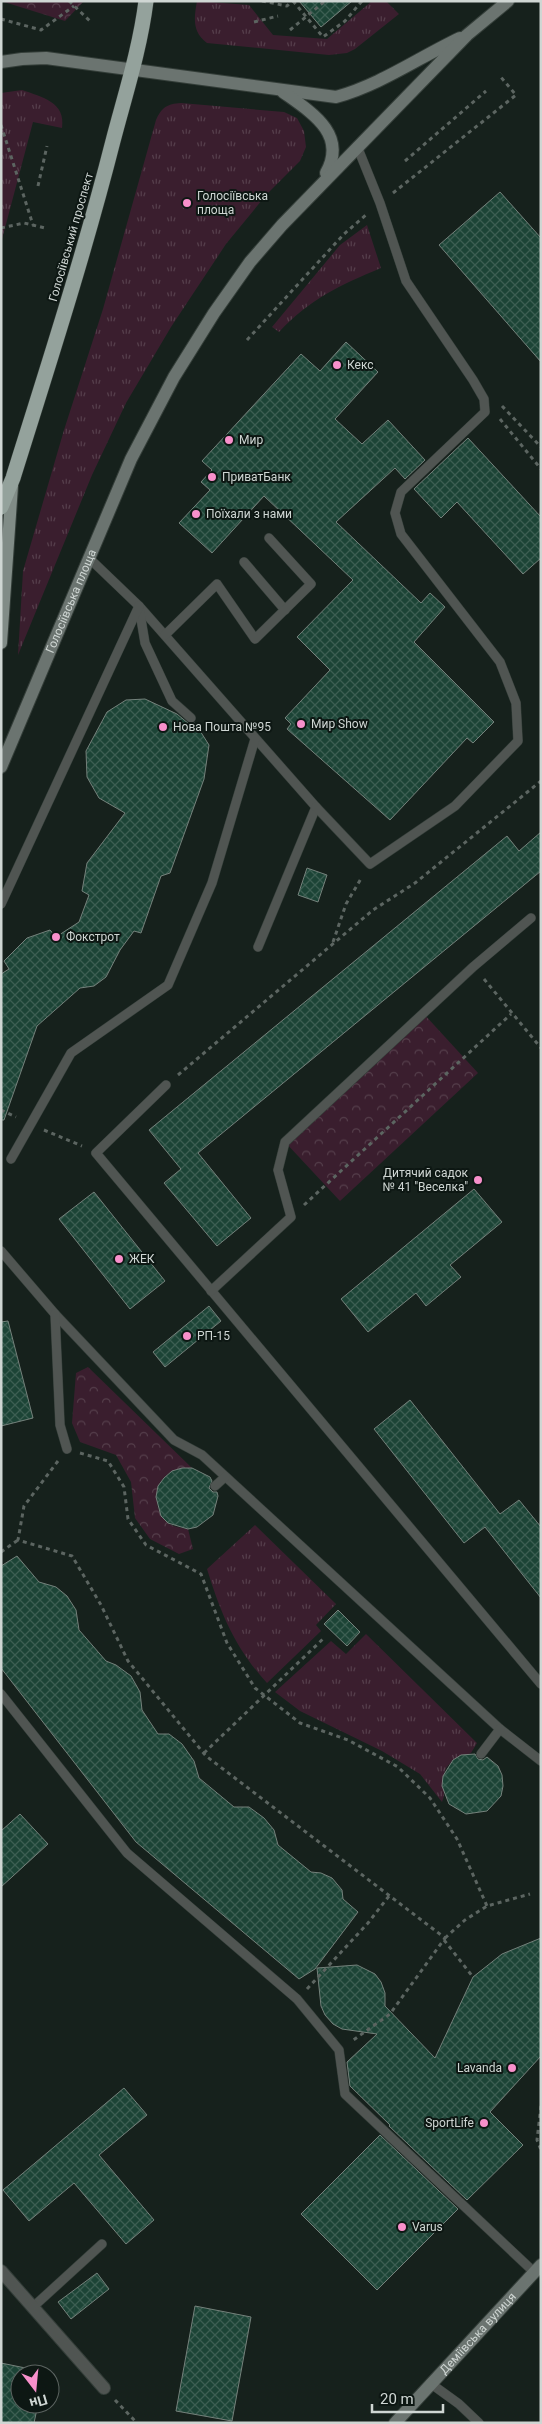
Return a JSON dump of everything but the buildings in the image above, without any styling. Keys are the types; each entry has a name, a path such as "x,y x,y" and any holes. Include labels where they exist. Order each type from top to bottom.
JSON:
{"highway":[{"name":"Голосіївський проспект","path":"1,507 13,478 74,285 132,70 143,26 146,1"}],"main road":[{"path":"1,62 46,58 336,98 364,90 422,56 467,35 508,1"},
{"name":"Голосіївська площа","path":"1,767 131,459 174,377 214,313 250,262 357,146 467,35"},
{"path":"281,90 324,124 332,139 332,163 320,186"},
{"name":"Голосіївський проспект","path":"1,643 13,478"},
{"name":"Деміївська вулиця","path":"395,2423 430,2383 538,2269"}],"street":[{"path":"1,2270 104,2388"}],"lane":[{"path":"89,558 139,606 255,739 370,864 455,806 518,741 516,703 500,662 401,534 395,513 401,492 485,412 484,399 406,281 380,204 357,146"},
{"path":"165,635 217,584 256,639 311,584 269,538"},
{"path":"244,562 285,610"},
{"path":"139,606 145,643 172,701 191,718"},
{"path":"1,904 139,606"},
{"path":"11,1160 71,1053 168,986 212,883 255,739"},
{"path":"258,947 316,807"},
{"path":"211,1291 291,1217 278,1170 285,1142 473,967 531,918"},
{"path":"166,1085 96,1153 541,1684"},
{"path":"1,1251 55,1314 174,1440 202,1455 500,1729 541,1762"},
{"path":"55,1314 60,1425 68,1449"},
{"path":"215,1486 225,1477"},
{"path":"1,1694 127,1853 297,1999 339,2050 345,2094 538,2269"},
{"path":"481,1754 500,1729"},
{"path":"33,2307 102,2244"},
{"path":"430,2383 459,2404 479,2423"}],"path":[{"path":"69,1 90,20"},
{"path":"262,1 287,6 293,1 323,37 345,21 362,1"},
{"path":"290,30 325,1"},
{"path":"1,19 41,30 74,6"},
{"path":"254,22 278,16"},
{"path":"405,161 486,92"},
{"path":"1,125 32,225"},
{"path":"38,186 47,146"},
{"path":"1,228 24,223 45,228"},
{"path":"484,399 496,400 541,446"},
{"path":"499,417 541,469"},
{"path":"166,1085 373,910 415,883 541,781"},
{"path":"333,944 346,904 370,864"},
{"path":"473,967 541,1048"},
{"path":"291,1217 511,1014"},
{"path":"1,1110 96,1153"},
{"path":"1,1552 18,1540 24,1506 68,1449 108,1461 124,1487 128,1519 146,1545 201,1574 227,1643 255,1688 300,1723 348,1740 398,1767 430,1798 457,1839 487,1906"},
{"path":"18,1540 72,1556 101,1605 128,1661 204,1753 444,1939 473,1977"},
{"path":"204,1753 325,1637"},
{"path":"339,2050 390,2014 444,1939 465,1920 487,1906 530,1894"},
{"path":"297,1999 368,1923 389,1896"},
{"path":"541,2106 537,2140 541,2150"},
{"path":"104,2388 137,2423"}],"green space":[{"path":"1,1 84,1 65,21"},
{"path":"197,1 249,5 273,35 327,39 372,1 386,1 399,14 355,49 347,53 329,55 207,43 196,29"},
{"path":"22,90 44,98 56,106 62,119 62,128 33,122 1,243 1,93"},
{"path":"181,103 284,112 297,118 304,131 306,147 300,161 267,194 226,244 171,327 126,403 92,475 18,655 23,571 64,430 103,309 156,120 165,107"},
{"path":"367,225 381,268 326,294 302,310 279,332 272,327 340,245"},
{"path":"423,1013 478,1073 340,1201 285,1142"},
{"path":"88,1367 192,1468 175,1470 166,1475 158,1489 157,1504 163,1519 169,1524 188,1529 193,1549 179,1554 150,1539 135,1518 131,1482 116,1455 80,1442 72,1423 76,1373"},
{"path":"255,1525 336,1604 316,1625 321,1631 267,1683 246,1657 230,1630 207,1569"},
{"path":"366,1634 477,1743 471,1753 453,1760 446,1768 443,1777 444,1796 442,1802 420,1774 382,1751 300,1711 275,1692 331,1641 346,1654"}],"place":[{"name":"Голосіївська площа","path":"187,203"},
{"name":"Кекс","path":"337,365"},
{"name":"Мир","path":"229,440"},
{"name":"ПриватБанк","path":"212,477"},
{"name":"Поїхали з нами","path":"196,514"},
{"name":"Мир Show","path":"301,724"},
{"name":"Нова Пошта №95","path":"163,727"},
{"name":"Фокстрот","path":"56,937"},
{"name":"Дитячий садок № 41 \"Веселка\"","path":"478,1180"},
{"name":"ЖЕК","path":"119,1259"},
{"name":"РП-15","path":"187,1336"},
{"name":"Lavanda","path":"512,2068"},
{"name":"SportLife","path":"484,2123"},
{"name":"Varus","path":"402,2227"}]}
